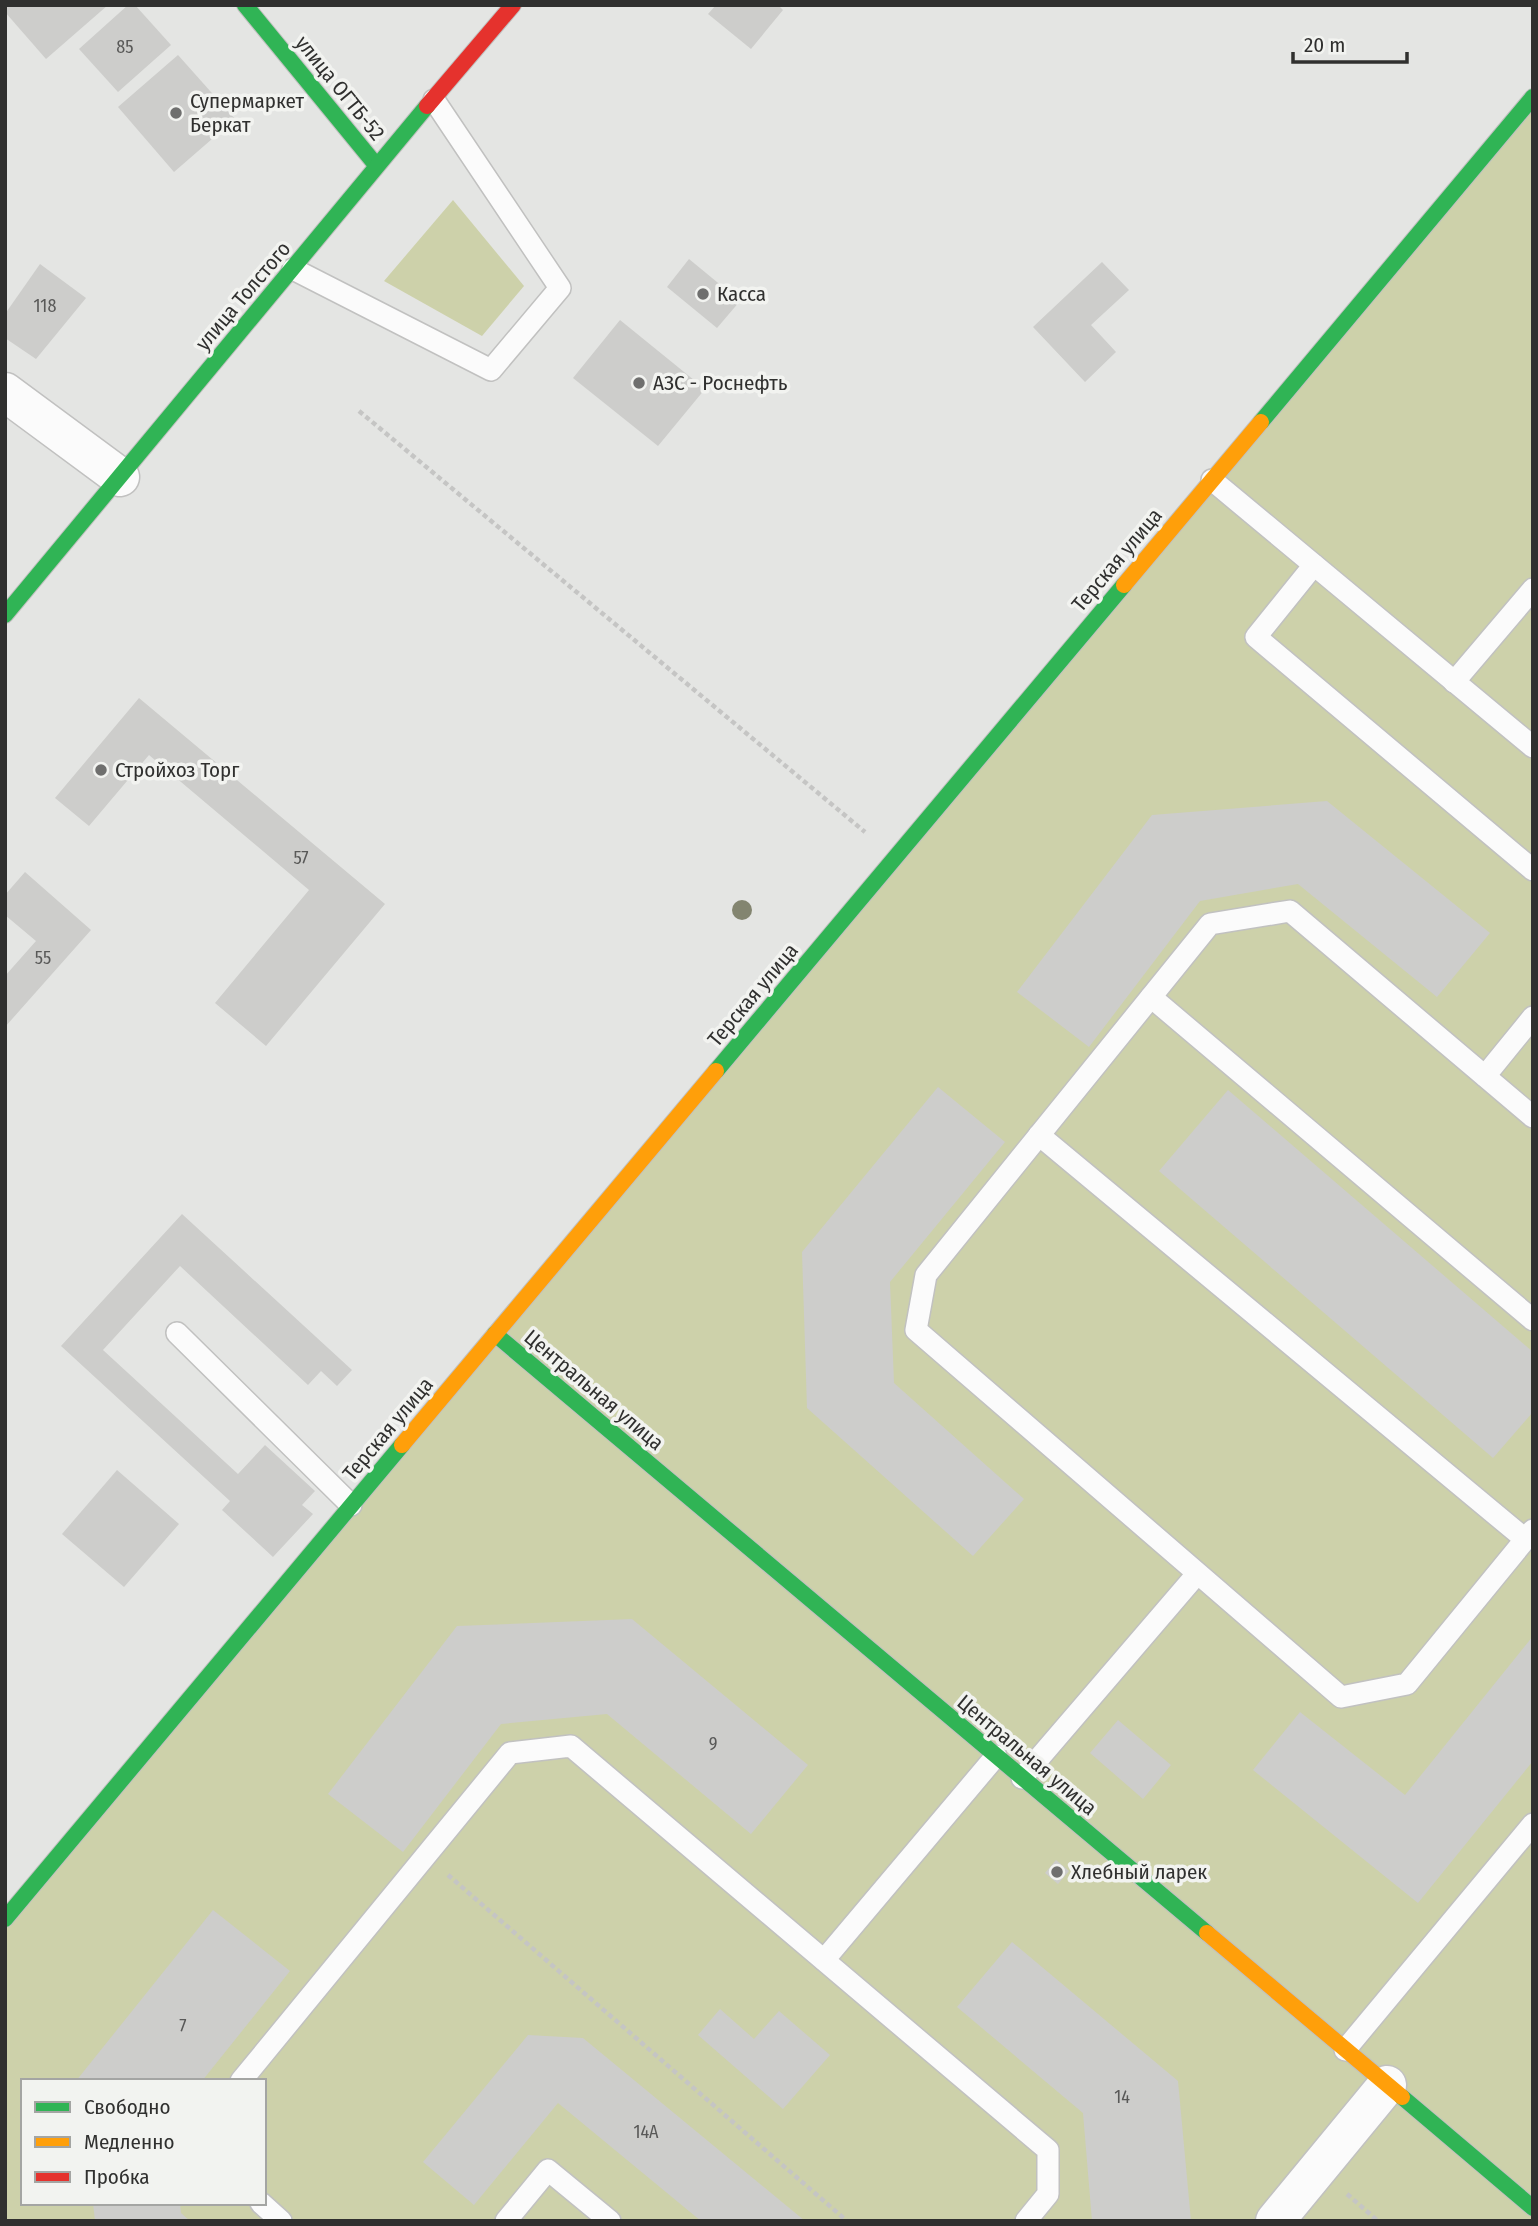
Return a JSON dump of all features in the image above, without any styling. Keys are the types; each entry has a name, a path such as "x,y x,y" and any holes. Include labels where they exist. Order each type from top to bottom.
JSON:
{"street":[{"name":"улица ОГТБ-52","path":"245,5 376,165"},
{"name":"улица Толстого","path":"5,615 293,269 376,165 513,5"},
{"name":"Терская улица","path":"5,1919 1533,97"},
{"path":"5,392 120,477"},
{"name":"Центральная улица","path":"495,1335 1533,2208"},
{"path":"1275,2221 1388,2085"}],"lane":[{"path":"293,269 491,370 552,298 560,288 434,100"},
{"path":"1212,480 1533,747"},
{"path":"1314,565 1256,637 1533,870"},
{"path":"1454,682 1533,589"},
{"path":"1039,1135 1529,1535 1407,1684 1340,1697 916,1330 926,1275 1039,1135 1210,924 1290,911 1533,1117"},
{"path":"1151,997 1533,1320"},
{"path":"1485,1076 1533,1017"},
{"path":"177,1333 351,1505"},
{"path":"1022,1777 1197,1574"},
{"path":"243,2079 510,1753 571,1746 1048,2150 1048,2194 1026,2221"},
{"path":"824,1960 996,1756"},
{"path":"1345,2050 1533,1824"},
{"path":"506,2221 548,2170 610,2221"},
{"path":"263,2205 281,2221"}],"path":[{"path":"359,411 895,858"},
{"path":"425,1856 847,2221"}],"green space":[{"path":"1533,97 1533,2221 5,2221 5,1919"},
{"path":"453,200 524,286 482,336 384,281"}],"building":[{"path":"5,5 108,5 46,59 5,12"},
{"path":"128,5 135,5 171,45 118,92 79,49"},
{"path":"716,5 778,5 783,10 751,49 708,14"},
{"name":"Супермаркет Беркат","path":"178,55 235,119 174,172 118,107"},
{"name":"Касса","path":"689,259 740,301 717,328 667,287"},
{"path":"1102,262 1129,290 1091,325 1116,352 1085,382 1033,327"},
{"path":"40,264 86,298 36,359 5,338 5,314"},
{"name":"АЗС - Роснефть","path":"620,320 705,389 658,446 573,378"},
{"path":"139,698 385,904 266,1046 215,1003 309,890 149,755 89,826 55,798"},
{"path":"1327,801 1490,933 1437,997 1298,884 1200,901 1089,1047 1017,992 1152,815"},
{"path":"25,872 91,930 5,1027 5,976 36,941 5,915 5,895"},
{"path":"938,1087 1005,1142 890,1282 894,1383 1024,1499 973,1556 807,1408 802,1252"},
{"path":"1228,1090 1533,1352 1533,1412 1493,1458 1159,1171"},
{"path":"182,1214 352,1370 337,1386 321,1371 308,1385 180,1266 103,1350 238,1474 265,1445 315,1491 302,1505 313,1514 273,1557 222,1510 230,1501 61,1346"},
{"path":"117,1470 179,1524 124,1587 62,1534"},
{"path":"632,1619 808,1765 751,1834 607,1714 501,1724 403,1852 328,1794 457,1626"},
{"path":"1533,1636 1533,1761 1418,1903 1253,1770 1300,1712 1405,1795"},
{"path":"1118,1720 1171,1765 1143,1799 1090,1753"},
{"name":"Хлебный ларек","path":"1056,1860 1069,1871 1058,1884 1045,1873"},
{"path":"213,1910 290,1971 204,2079 78,2079"},
{"path":"1012,1942 1178,2081 1191,2221 1092,2221 1083,2113 957,2007"},
{"path":"720,2009 754,2039 779,2011 830,2055 783,2109 698,2035"},
{"path":"528,2035 583,2038 805,2221 701,2221 558,2103 474,2205 423,2162"},
{"path":"93,2205 180,2205 181,2213 190,2221 95,2221"}],"traffic: fast":[{"path":"245,5 376,165"},
{"path":"1261,422 1533,97"},
{"path":"5,615 427,106"},
{"path":"716,1071 1124,585"},
{"path":"495,1334 1207,1933"},
{"path":"5,1919 402,1445"},
{"path":"1402,2097 1533,2208"}],"traffic: slow":[{"path":"1124,585 1261,422"},
{"path":"402,1445 716,1071"},
{"path":"1207,1933 1402,2097"}],"traffic: jam":[{"path":"427,106 513,5"}],"place":[{"name":"Супермаркет Беркат","path":"176,113"},
{"name":"Касса","path":"703,294"},
{"name":"АЗС - Роснефть","path":"639,383"},
{"name":"Стройхоз Торг","path":"101,770"},
{"name":"Хлебный ларек","path":"1057,1872"}]}
